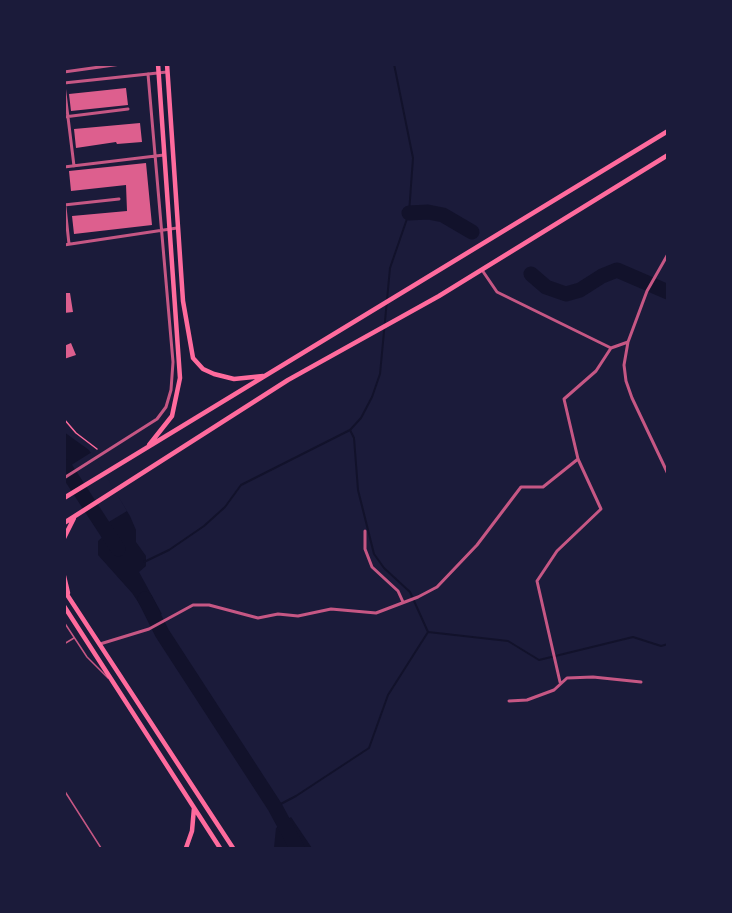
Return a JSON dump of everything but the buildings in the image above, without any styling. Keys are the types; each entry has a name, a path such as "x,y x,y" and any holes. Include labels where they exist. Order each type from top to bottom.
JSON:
{"main road":[{"path":"147,448 172,416 180,378 158,64"},
{"path":"167,64 183,301 193,358 202,369 234,379 265,375"},
{"path":"64,498 668,131"},
{"path":"64,523 288,380 482,270 668,155"},
{"path":"64,538 75,515"},
{"path":"64,576 69,596"},
{"path":"64,590 233,849"},
{"path":"64,606 220,849"},
{"path":"186,849 192,831 194,808"}],"street":[{"path":"64,72 122,64"},
{"path":"74,166 66,117 64,84 167,72"},
{"path":"64,478 157,419 166,407 171,390 172,362 148,74"},
{"path":"66,117 128,110"},
{"path":"64,167 165,155"},
{"path":"64,198 67,244 177,228"},
{"path":"65,205 119,199"},
{"path":"668,254 647,291 628,342 626,381 668,474"},
{"path":"482,270 497,292 610,348"},
{"path":"560,682 537,581 556,550 601,509 578,459 564,399 596,371 610,348 628,342"},
{"path":"100,644 149,629 193,605 208,605 258,618 278,614 298,616 331,609 376,613 418,597 437,587 477,545 521,487 543,487 578,459"},
{"path":"365,531 365,549 372,567 398,591 405,602"},
{"path":"508,701 527,700 554,690 560,682 567,678 593,676 641,682"}],"lane":[{"path":"64,622 87,657 115,684"},
{"path":"64,644 75,638"},
{"path":"64,790 101,849"}],"path":[{"path":"64,419 76,433 96,446 101,454"}],"shaded area":[{"path":"64,432 89,450 130,516 136,530 136,542 146,556 146,566 139,572 162,614 150,620 132,593 98,555 98,541 108,532 90,499 65,483"},
{"path":"291,817 312,848 274,848 276,828"}],"pier":[{"path":"92,452 127,511 102,526 87,501 64,486 65,469"}],"waterway":[{"path":"144,562 169,550 204,526 225,507 241,485 350,430 361,418 372,397 380,374 390,268 409,213 413,158 394,64"},
{"path":"409,213 428,212 443,215 472,232"},
{"path":"531,274 546,287 566,294 580,290 602,276 617,270 668,292"},
{"path":"350,430 354,438 358,490 374,554 384,568 410,592 428,632 508,641 539,660 633,637 661,646 668,644"},
{"path":"64,466 118,549"},
{"path":"145,599 162,633 275,807 297,848"},
{"path":"275,807 296,796 369,748 388,695 428,632"}]}
